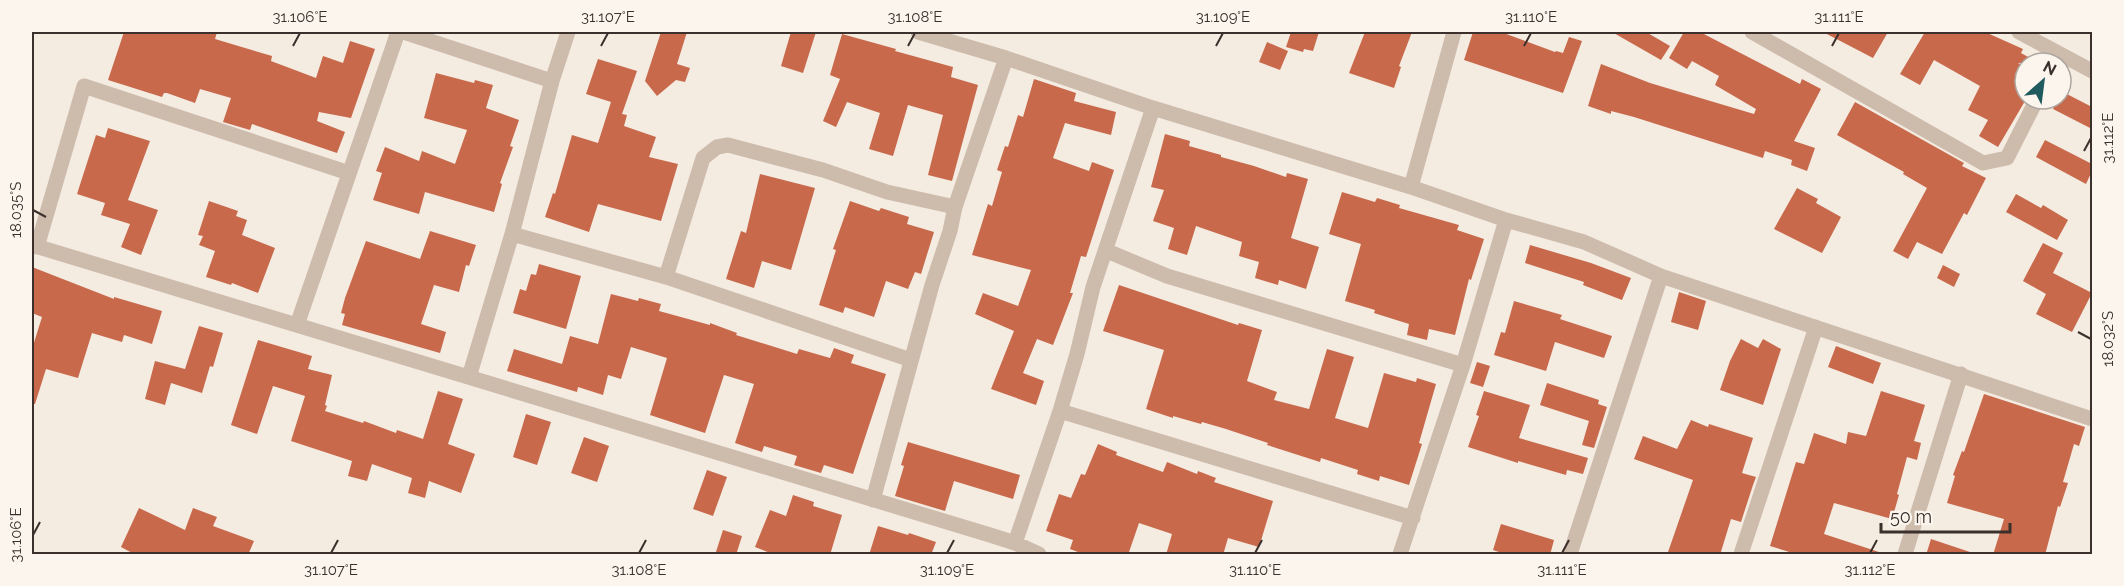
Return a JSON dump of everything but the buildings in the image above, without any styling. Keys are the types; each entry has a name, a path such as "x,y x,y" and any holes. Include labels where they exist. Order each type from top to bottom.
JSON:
{"street":[{"path":"297,325 398,32"},
{"path":"403,32 552,81"},
{"path":"469,377 512,234 552,81 568,32"},
{"path":"918,32 1006,58 1153,108 1411,187 1506,220 1584,242 1661,276 2092,419"},
{"path":"1411,187 1454,32"},
{"path":"1752,32 1983,163 2007,158 2031,111"},
{"path":"2019,32 2047,51"},
{"path":"873,500 955,207 1006,58"},
{"path":"2073,64 2092,71"},
{"path":"349,173 84,86 34,246 1015,543 1039,555"},
{"path":"1015,543 1060,411 1094,287 1153,108"},
{"path":"666,277 703,158 717,147 728,145 823,170 887,192 955,207"},
{"path":"1401,555 1463,365 1506,220"},
{"path":"512,234 666,277 912,360"},
{"path":"1107,251 1167,276 1463,365"},
{"path":"1570,555 1661,276"},
{"path":"1741,555 1816,327"},
{"path":"1905,555 1961,374"},
{"path":"1060,411 1413,518"}]}
